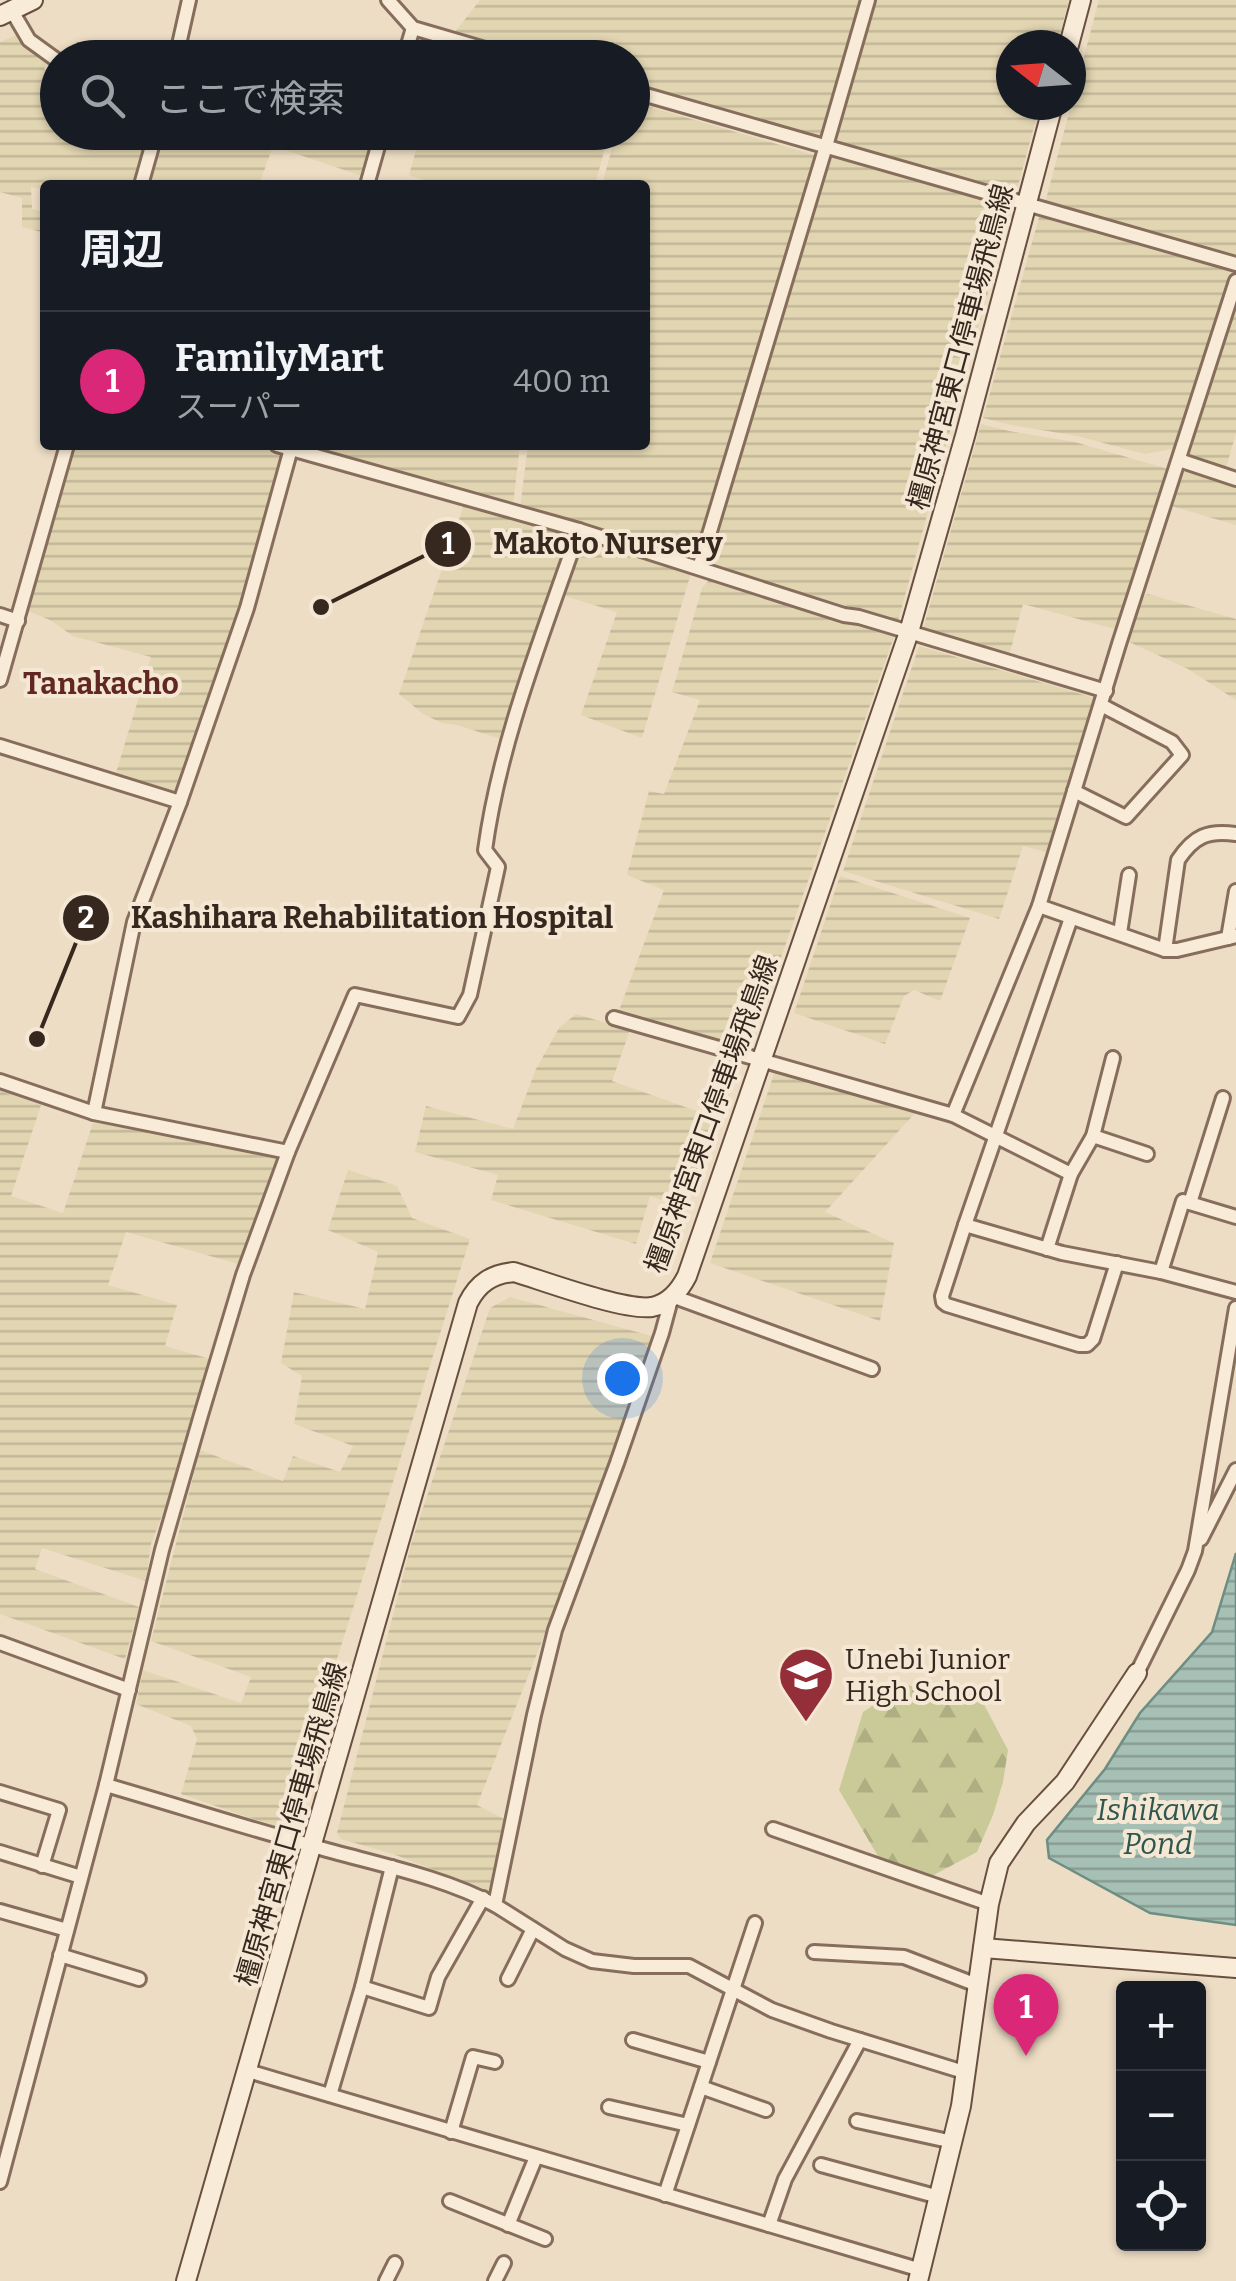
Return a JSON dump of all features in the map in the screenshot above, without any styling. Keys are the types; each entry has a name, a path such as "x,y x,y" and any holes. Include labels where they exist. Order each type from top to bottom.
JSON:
{"main road":[{"path":"6,14 33,0"},
{"path":"1074,30 1082,0"},
{"name":"橿原神宮東口停車場飛鳥線","path":"186,2281 472,1296 490,1278 514,1272 628,1306 652,1307 672,1296 687,1276 909,632 1050,120"},
{"path":"920,2276 967,2073 989,1904 999,1863 1026,1824 1065,1782 1137,1673"},
{"path":"983,1948 1236,1968"}],"street":[{"path":"180,40 189,0"},
{"path":"388,0 412,28 454,40"},
{"path":"699,568 868,0"},
{"path":"6,14 40,48"},
{"path":"409,40 412,28"},
{"path":"650,96 1236,264"},
{"path":"142,180 151,150"},
{"path":"368,180 377,150"},
{"path":"953,1115 1039,906 1236,280"},
{"path":"0,680 66,450"},
{"path":"94,1113 134,922 247,608 291,450"},
{"path":"302,450 579,530 844,615 859,616 1103,698 1172,742 1182,755 1126,817 1074,791"},
{"path":"1179,460 1236,478"},
{"path":"0,2182 106,1785 162,1550 243,1275 288,1152 354,995 458,1017 470,995 498,867 485,850 498,779 579,530"},
{"path":"0,615 18,621"},
{"path":"0,746 180,802"},
{"path":"1165,950 1178,860 1203,835 1236,834"},
{"path":"1120,933 1129,875"},
{"path":"1039,906 1165,950 1176,950 1232,937 1236,891"},
{"path":"1071,918 965,1225 943,1302 1087,1344 1093,1339 1117,1263"},
{"path":"614,1018 953,1115 1072,1174"},
{"path":"1047,1248 1072,1174 1093,1136 1113,1058"},
{"path":"0,1081 94,1113 288,1152"},
{"path":"1190,1203 1223,1098"},
{"path":"1093,1136 1147,1154"},
{"path":"1160,1272 1182,1201 1236,1217"},
{"path":"965,1225 1236,1292"},
{"path":"362,1987 428,2008 438,1977 489,1902 555,1630 668,1317 672,1296 872,1369"},
{"path":"1195,1550 1236,1308"},
{"path":"1137,1673 1236,1470"},
{"path":"0,1644 129,1690"},
{"path":"106,1785 392,1867 489,1902 565,1950 592,1960 634,1966 690,1966 772,2010 967,2073"},
{"path":"0,1792 59,1810 42,1866"},
{"path":"773,1829 989,1904"},
{"path":"0,1852 81,1877"},
{"path":"330,2095 392,1867"},
{"path":"0,1911 67,1930"},
{"path":"666,2195 755,1923"},
{"path":"508,1980 533,1928"},
{"path":"814,1952 904,1957 977,1985"},
{"path":"60,1955 139,1978"},
{"path":"633,2040 709,2062"},
{"path":"769,2226 785,2179 860,2040"},
{"path":"450,2132 473,2057 495,2062"},
{"path":"248,2070 769,2226 920,2276"},
{"path":"701,2086 766,2110"},
{"path":"609,2107 688,2125"},
{"path":"857,2120 953,2142"},
{"path":"508,2224 536,2157"},
{"path":"822,2165 939,2197"},
{"path":"450,2201 546,2240"},
{"path":"495,2281 504,2263"},
{"path":"386,2281 396,2264"}],"shaded area":[{"path":"480,0 862,0 822,139 650,92 650,40 451,37"},
{"path":"876,0 1069,0 1061,30 996,30 996,120 1036,120 1016,193 838,146 835,140"},
{"path":"1099,0 1236,0 1236,259 1045,203 1067,120 1086,120 1086,49"},
{"path":"19,34 40,58 40,150 143,150 134,180 40,180 40,189 31,187 32,209 40,211 40,232 22,227 22,198 0,192 0,42"},
{"path":"650,107 818,156 695,556 689,559 520,508 527,450 650,450 650,180 603,180 611,150 650,150"},
{"path":"157,150 272,150 261,180 148,180"},
{"path":"285,150 371,150 365,177"},
{"path":"416,150 604,150 596,180 424,180 409,175"},
{"path":"829,156 1012,205 898,621 705,564"},
{"path":"1040,214 1234,269 1177,448 1145,454 983,418"},
{"path":"1236,302 1236,433 1226,468 1189,456"},
{"path":"981,424 1075,442 1168,469 1115,629 1023,604 1009,656 923,629"},
{"path":"73,450 268,450 281,457 222,662 174,792 116,773 151,657 73,636 28,611"},
{"path":"326,450 519,450 513,505"},
{"path":"1188,470 1236,485 1236,525 1171,506 1179,475"},
{"path":"465,502 564,534 570,543 504,740 442,723 423,714 399,694"},
{"path":"579,538 691,573 642,738 581,715 617,612 561,595"},
{"path":"710,579 894,637 748,1051 618,1013 664,890 627,875 649,791 664,794 700,700 672,692 702,588"},
{"path":"1148,594 1236,619 1236,700 1188,669 1129,642 1142,597"},
{"path":"919,646 1098,699 1049,853 1023,846 999,919 843,871"},
{"path":"840,876 970,918 940,1001 914,990 904,996 885,1044 794,1013"},
{"path":"576,1014 630,1030 612,1081 722,1120 698,1184 673,1177 665,1201 650,1196 636,1244 491,1200 498,1175 415,1152 426,1106 513,1129 536,1069 559,1028"},
{"path":"775,1071 915,1113 825,1212 894,1243 880,1321 710,1263"},
{"path":"0,1091 41,1105 11,1196 63,1213 94,1120 275,1156 277,1163 238,1264 126,1232 108,1285 177,1305 165,1346 210,1359 175,1482 151,1544 146,1581 42,1548 35,1569 139,1607 125,1659 0,1614"},
{"path":"348,1170 397,1186 412,1218 470,1239 283,1829 181,1794 197,1739 191,1726 136,1704 143,1670 241,1703 251,1677 151,1641 200,1450 283,1481 293,1456 340,1472 353,1446 294,1424 302,1376 281,1363 294,1292 365,1309 378,1252 328,1230"},
{"path":"510,1297 655,1337 477,1805 508,1821 489,1891 393,1854 341,1839 337,1833 412,1541 490,1308"}],"green space":[{"path":"904,1685 979,1695 1008,1750 993,1815 977,1852 930,1877 882,1863 839,1790 863,1712"}],"water":[{"name":"Ishikawa Pond","path":"1236,1553 1236,1925 1150,1913 1049,1858 1047,1840 1105,1769 1140,1713 1212,1632"}],"place":[{"name":"Makoto Nursery","path":"321,607"},
{"name":"Kashihara Rehabilitation Hospital","path":"37,1039"},
{"name":"Unebi Junior High School","path":"806,1724"},
{"name":"FamilyMart","path":"1026,2056"}],"district":[{"name":"Tanakacho","path":"101,684"}]}
